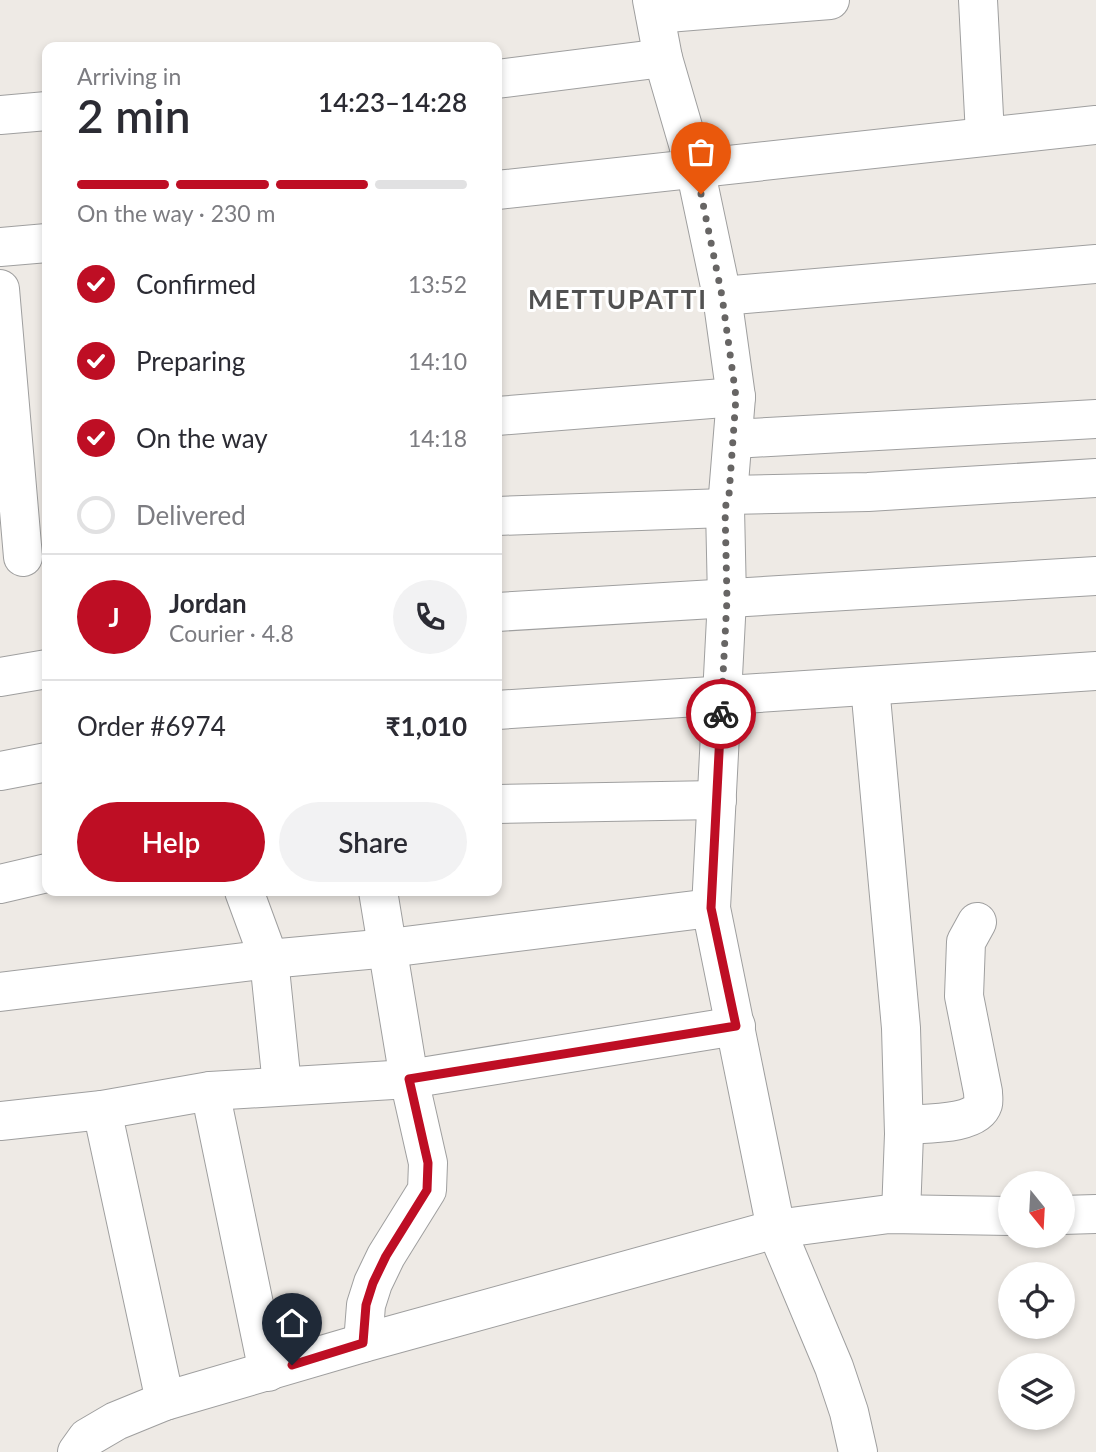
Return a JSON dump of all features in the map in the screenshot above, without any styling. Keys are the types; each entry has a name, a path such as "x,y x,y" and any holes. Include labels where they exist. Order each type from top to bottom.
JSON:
{"street":[{"path":"830,0 653,7 663,58 695,168 722,296 736,397 727,501 727,599 711,908 776,1229 834,1367 849,1412 858,1452"},
{"path":"978,0 985,135"},
{"path":"502,78 663,58"},
{"path":"0,115 42,111"},
{"path":"502,189 1096,125"},
{"path":"0,247 42,243"},
{"path":"722,296 1096,264"},
{"path":"0,289 23,557"},
{"path":"502,416 736,397"},
{"path":"733,439 1096,419"},
{"path":"502,516 1096,478"},
{"path":"502,612 1096,576"},
{"path":"0,677 42,670"},
{"path":"502,710 1096,671"},
{"path":"870,686 901,1028 904,1125 901,1214"},
{"path":"0,771 42,763"},
{"path":"502,804 717,800"},
{"path":"0,884 42,874"},
{"path":"246,896 269,959 282,1085"},
{"path":"363,1343 366,1305 373,1283 386,1256 427,1190 428,1163 409,1079 379,896"},
{"path":"0,992 711,908"},
{"path":"904,1125 965,1120 975,1114 983,1104 964,996 966,942 977,922"},
{"path":"0,1121 102,1110 211,1091 409,1079 736,1026"},
{"path":"211,1091 268,1372"},
{"path":"102,1110 165,1401"},
{"path":"77,1452 87,1438 116,1421 165,1401 363,1343 776,1229 901,1214 998,1216"},
{"path":"1075,1215 1096,1214"}],"way so far":[{"path":"701,194 722,296 736,397 729,495 725,508 727,599 721,714"}],"district":[{"name":"METTUPATTI","path":"618,299"}],"route":[{"path":"292,1365 363,1343 366,1305 373,1283 386,1256 427,1190 428,1163 409,1079 736,1026 711,908 721,714"}]}
